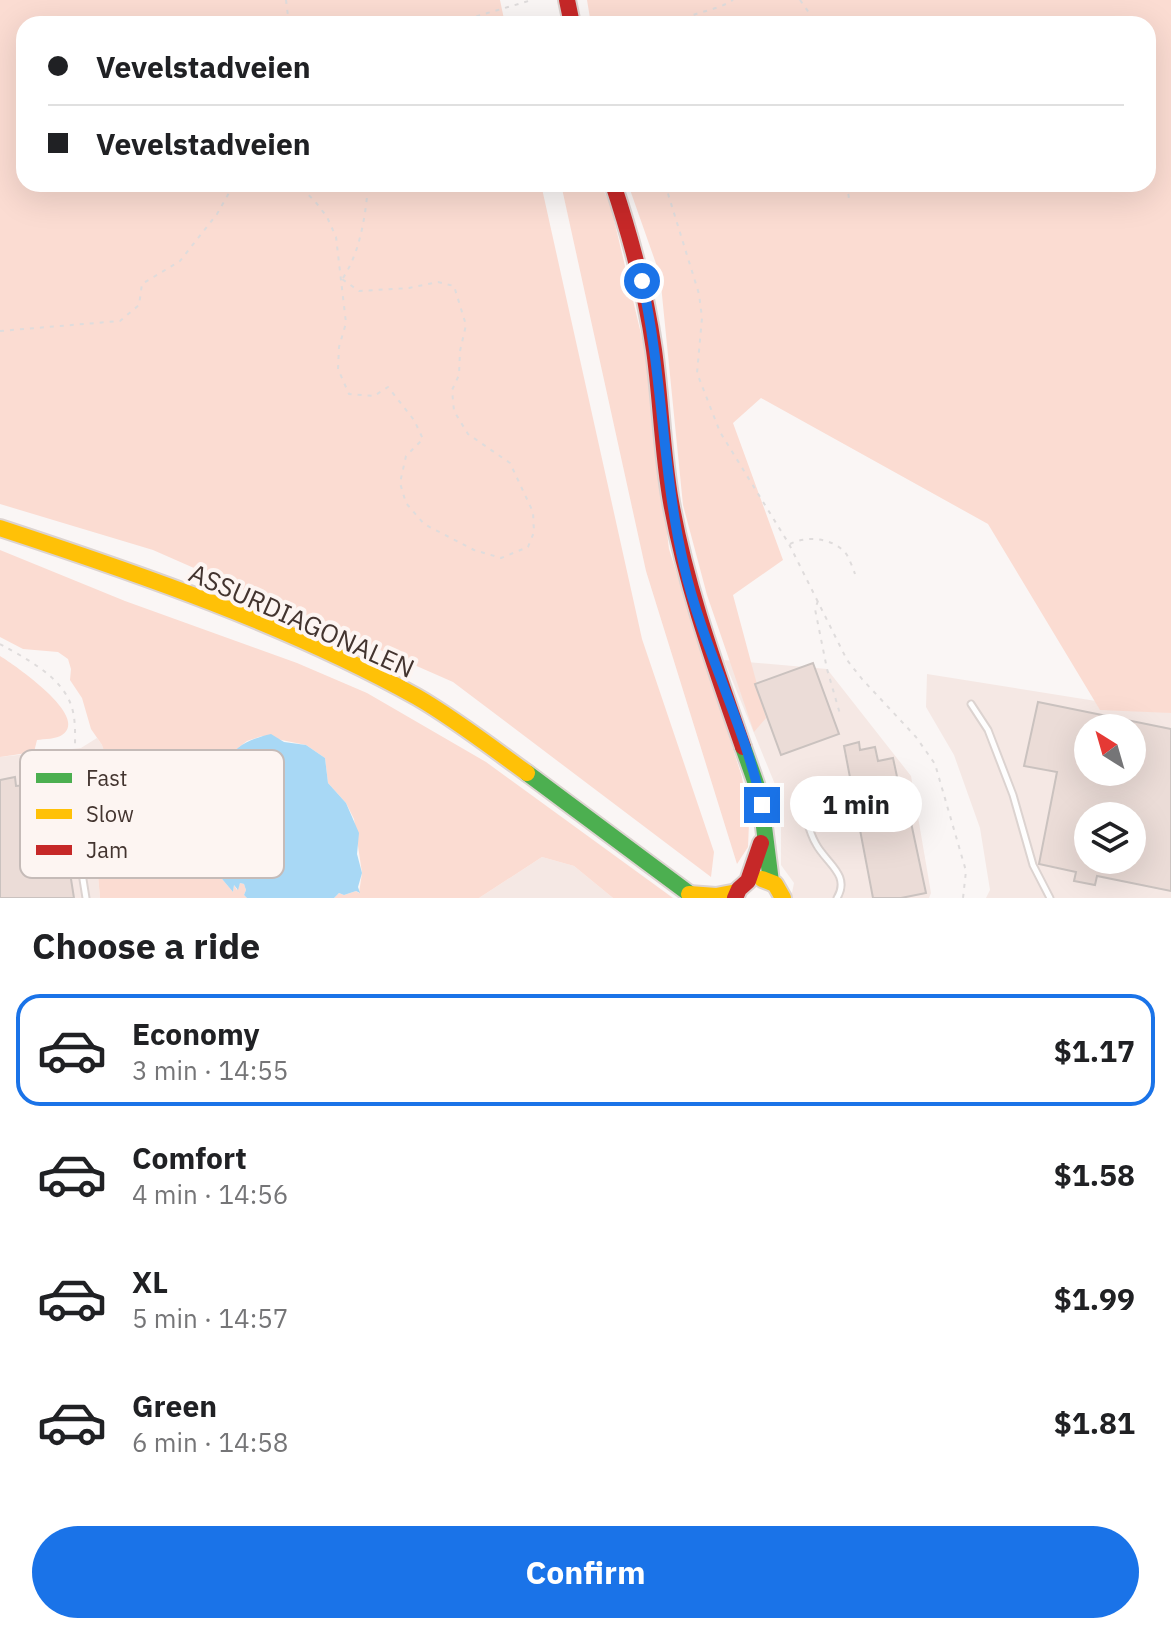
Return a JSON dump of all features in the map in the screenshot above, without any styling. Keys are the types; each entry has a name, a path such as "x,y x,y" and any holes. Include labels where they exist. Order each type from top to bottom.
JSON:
{"main road":[{"path":"616,192 631,237 645,297 654,349 670,498 684,568 757,784 764,814 771,882"},
{"name":"ASSURDIAGONALEN","path":"0,528 89,557 237,614 359,666 420,699 564,799 692,896"},
{"path":"740,891 764,835"},
{"path":"692,896 716,896 740,891 760,879 771,882 783,898"}],"lane":[{"path":"971,704 988,730 1013,795 1033,865 1050,898"},
{"path":"805,814 816,845 842,879 843,889 837,898"},
{"path":"83,878 86,898"}],"path":[{"path":"477,16 532,0"},
{"path":"692,16 733,0"},
{"path":"0,331 120,321 139,305 142,284 180,261 217,214 229,192"},
{"path":"305,192 327,217 336,237 346,323 339,347 338,369 349,394 374,396 388,387 414,420 423,439 406,456 400,483 406,503 424,524 474,550 501,558 528,547 534,532 533,512 510,463 468,434 454,411 452,390 459,375 466,325 454,286 438,282 409,288 359,291 342,279"},
{"path":"342,279 351,266 367,206 368,192"},
{"path":"668,192 701,303 696,368 723,440 789,544 852,667 916,737 935,764 966,871 963,898"},
{"path":"848,192 849,199"},
{"path":"789,544 810,538 830,543 847,556 855,574"},
{"path":"818,600 815,609 840,714"},
{"path":"0,644 47,674 68,698 73,708 76,750"}],"shaded area":[{"path":"0,0 500,0 503,16 16,16 16,192 543,192 642,639 714,852 711,877 453,682 153,550 0,504"},
{"path":"587,0 1171,0 1171,713 1100,710 988,524 761,398 733,423 783,560 733,595 766,718 754,732 707,595 683,505 660,275 631,192 1156,192 1156,16 590,16"},
{"path":"563,192 604,192 611,207 646,355 669,549 742,777 749,823 748,847 737,864 646,571"},
{"path":"0,550 125,601 297,663 367,693 486,762 673,898 613,898 574,866 542,857 479,898 334,898 339,893 359,893 362,873 354,819 346,803 328,783 325,758 306,745 262,736 247,741 235,750 104,750 91,729 82,698 70,680 68,659 58,652 23,649 0,637"},
{"path":"0,656 59,704 68,727 62,735 37,740 34,750 20,750 20,754 0,757"},
{"path":"724,660 827,669 911,776 931,893 929,898 791,898 794,883 781,865 781,799"},
{"path":"927,674 1171,713 1171,898 986,898 990,890 980,828 954,755 926,707"},
{"path":"97,738 104,750 63,750 81,748"},
{"path":"20,755 20,878 98,878 100,898 0,898 0,757"},
{"path":"542,857 574,866 613,898 479,898"},
{"path":"98,878 221,878 233,892 234,885 237,890 240,883 244,884 247,898 100,898"}],"water":[{"path":"271,734 284,742 306,745 325,758 328,783 346,803 359,833 360,893 339,893 334,898 247,898 244,884 240,883 238,890 234,885 233,892 221,878 284,878 284,750 236,750 253,739"}],"building":[{"path":"813,663 839,734 781,755 755,684"},
{"path":"1038,702 1097,714 1074,714 1074,786 1146,786 1146,724 1171,729 1171,891 1097,876 1095,885 1074,881 1076,874 1146,874 1146,802 1074,802 1074,872 1039,864 1057,772 1024,766"},
{"path":"859,742 860,750 875,747 878,761 893,758 902,800 906,799 926,893 901,898 873,898 844,746"},
{"path":"15,777 16,786 20,786 20,878 71,878 74,898 0,898 0,780"}],"traffic: fast":[{"path":"743,747 760,795 771,882"},
{"path":"527,773 695,898"}],"traffic: slow":[{"path":"0,528 213,603 317,647 417,697 527,773"},
{"path":"762,879 775,884 783,898"},
{"path":"689,894 716,896 737,892"}],"traffic: jam":[{"path":"567,0 570,16"},
{"path":"616,192 651,329 668,483 677,533 702,626 743,747"},
{"path":"735,898 748,881 761,843"}],"route":[{"path":"642,281 654,349 670,498 684,568 762,805"}]}
